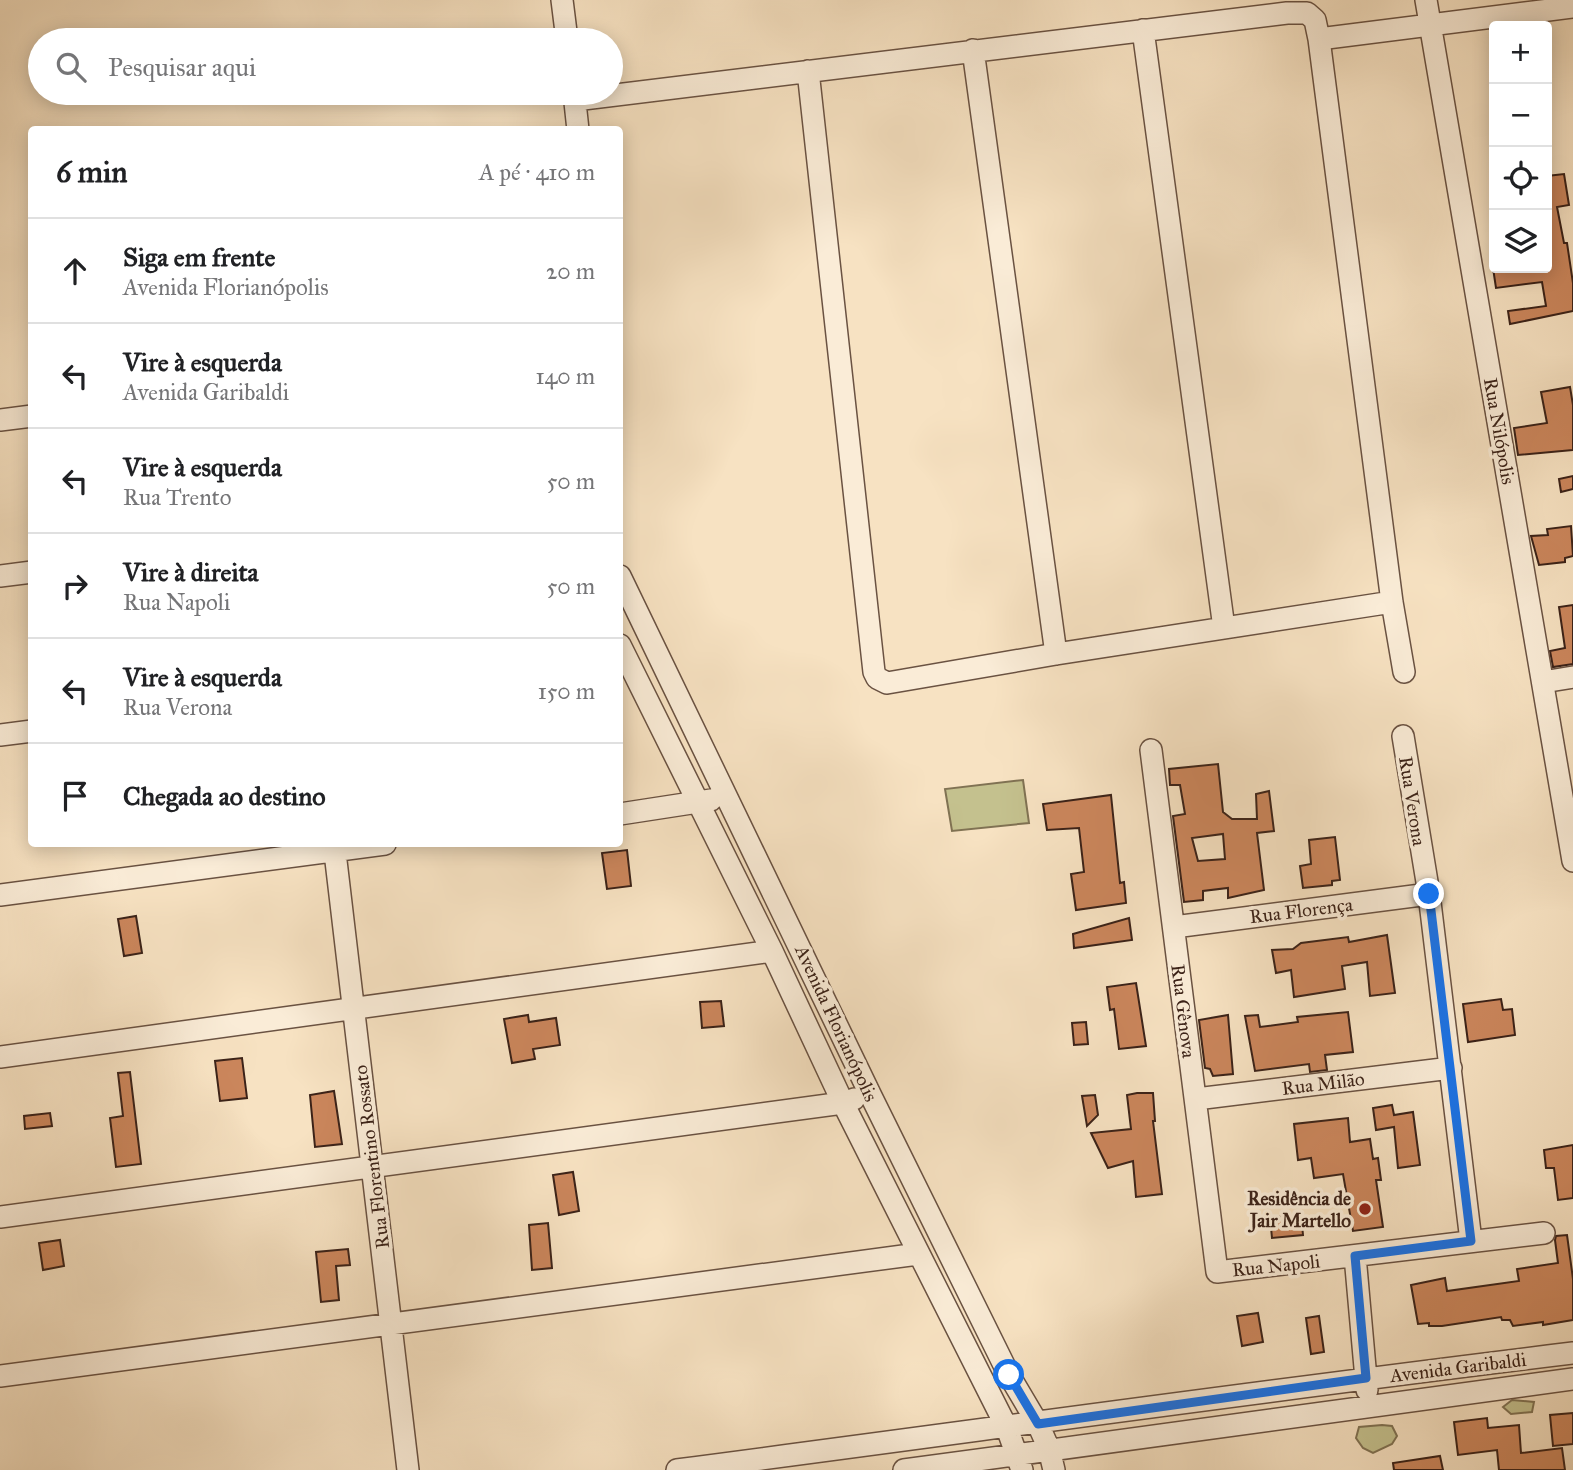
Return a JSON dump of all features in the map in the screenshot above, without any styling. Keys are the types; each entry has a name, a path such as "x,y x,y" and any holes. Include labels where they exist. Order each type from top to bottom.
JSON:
{"street":[{"path":"562,0 566,28"},
{"name":"Rua Nilópolis","path":"1426,0 1573,861"},
{"path":"1319,39 1573,7"},
{"path":"623,91 1287,13 1307,13 1315,20 1319,39 1392,602 1404,672"},
{"path":"1143,30 1224,628"},
{"path":"973,50 1056,654"},
{"path":"808,71 874,672 877,678 887,683 1392,602"},
{"path":"575,105 578,126"},
{"path":"0,421 28,417"},
{"path":"0,576 28,572"},
{"name":"Avenida Florianópolis","path":"623,582 870,1094 1009,1375 1038,1424 1051,1460"},
{"name":"Avenida Florianópolis","path":"623,655 772,951 918,1254 1007,1428 1020,1463"},
{"path":"1543,682 1573,677"},
{"path":"0,735 28,732"},
{"name":"Rua Verona","path":"1403,736 1429,894 1471,1241"},
{"name":"Rua Gênova","path":"1151,750 1217,1272"},
{"path":"623,814 699,804 727,796"},
{"path":"0,895 335,847"},
{"name":"Rua Florentino Rossato","path":"335,847 408,1470"},
{"name":"Rua Florença","path":"1174,927 1429,894"},
{"path":"0,1057 772,951"},
{"name":"Rua Milão","path":"1196,1099 1451,1068"},
{"path":"0,1217 843,1103 870,1094"},
{"name":"Rua Napoli","path":"1217,1272 1544,1233"},
{"path":"0,1376 918,1254"},
{"path":"1355,1256 1370,1407"},
{"name":"Avenida Garibaldi","path":"677,1470 1573,1353"},
{"name":"Avenida Garibaldi","path":"904,1470 1051,1460 1370,1407 1573,1379"}],"shaded area":[{"path":"1023,780 1029,823 952,831 945,789"},
{"path":"1512,1400 1534,1402 1532,1412 1511,1414 1503,1407"},
{"path":"1392,1426 1397,1436 1392,1444 1373,1453 1363,1448 1356,1438 1359,1427"}],"building":[{"path":"1564,174 1569,205 1557,207 1564,243 1567,243 1573,283 1573,311 1510,324 1508,311 1546,306 1542,282 1496,288 1494,273 1552,273 1552,175"},
{"path":"1570,387 1573,405 1573,450 1518,455 1514,428 1547,423 1541,392"},
{"path":"1573,476 1573,489 1561,492 1559,479"},
{"path":"1571,526 1573,556 1565,558 1565,562 1539,565 1531,536 1548,535 1547,529"},
{"path":"1573,605 1573,664 1553,667 1550,651 1565,648 1559,607"},
{"path":"1218,764 1223,812 1232,819 1257,819 1256,794 1269,791 1274,831 1257,833 1264,890 1228,898 1228,888 1203,891 1203,900 1184,902 1173,816 1185,814 1180,785 1170,785 1169,769","holes":["1223,834 1225,859 1198,861 1192,838"]},
{"path":"1111,795 1120,883 1124,882 1126,903 1076,910 1071,874 1084,872 1079,828 1047,830 1043,804"},
{"path":"1335,837 1340,880 1332,881 1332,885 1303,888 1300,866 1311,864 1309,840"},
{"path":"627,850 631,886 607,889 602,853"},
{"path":"136,916 142,953 124,956 118,919"},
{"path":"1129,918 1132,940 1074,948 1073,934"},
{"path":"1387,935 1395,993 1370,996 1367,962 1342,966 1345,989 1294,997 1291,970 1276,973 1272,950 1293,949 1301,943 1348,937 1349,942"},
{"path":"1136,983 1146,1046 1119,1049 1114,1009 1110,1010 1107,987"},
{"path":"1501,999 1503,1010 1512,1009 1515,1035 1468,1042 1463,1004"},
{"path":"721,1001 724,1026 702,1028 700,1002"},
{"path":"1348,1012 1353,1052 1325,1055 1327,1070 1310,1072 1309,1064 1255,1071 1245,1016 1258,1015 1260,1027 1298,1022 1297,1017"},
{"path":"528,1015 529,1022 556,1018 560,1045 533,1049 535,1059 512,1063 504,1019"},
{"path":"1228,1015 1233,1074 1213,1076 1210,1069 1205,1068 1199,1020"},
{"path":"1086,1022 1088,1044 1074,1045 1072,1023"},
{"path":"242,1058 247,1098 220,1101 215,1061"},
{"path":"130,1072 141,1164 116,1167 110,1118 123,1116 118,1073"},
{"path":"334,1091 342,1144 315,1147 310,1095"},
{"path":"1153,1093 1153,1121 1162,1194 1136,1197 1133,1161 1108,1168 1091,1133 1131,1129 1127,1095"},
{"path":"1095,1095 1098,1115 1087,1126 1082,1096"},
{"path":"1392,1105 1394,1115 1413,1112 1420,1165 1398,1168 1394,1127 1376,1130 1373,1108"},
{"path":"50,1113 52,1126 25,1129 24,1116"},
{"path":"1348,1118 1350,1142 1370,1139 1373,1159 1378,1158 1381,1180 1376,1180 1383,1227 1353,1231 1343,1174 1314,1178 1311,1158 1298,1160 1294,1124"},
{"path":"1573,1145 1573,1198 1558,1200 1554,1168 1546,1168 1544,1150"},
{"path":"573,1172 579,1211 559,1215 553,1175"},
{"path":"1301,1214 1303,1235 1272,1238 1270,1217"},
{"path":"548,1223 552,1268 532,1270 529,1225"},
{"path":"1567,1235 1573,1279 1573,1320 1513,1326 1510,1320 1502,1320 1501,1317 1442,1326 1418,1324 1411,1285 1445,1278 1447,1291 1519,1281 1517,1269 1558,1263 1556,1236"},
{"path":"60,1240 64,1266 43,1270 39,1243"},
{"path":"348,1249 350,1265 336,1266 339,1300 321,1302 316,1252"},
{"path":"1258,1313 1263,1342 1242,1346 1237,1316"},
{"path":"1319,1316 1324,1352 1311,1354 1306,1318"},
{"path":"1573,1413 1573,1444 1553,1446 1550,1415"},
{"path":"1487,1418 1488,1428 1519,1425 1521,1453 1562,1448 1565,1470 1499,1470 1497,1450 1458,1455 1454,1422"},
{"path":"1440,1456 1443,1470 1394,1470 1393,1463"}],"place":[{"name":"Residência de Jair Martello","path":"1365,1209"}],"route":[{"path":"1009,1375 1038,1424 1366,1378 1355,1256 1471,1241 1429,894"}]}
